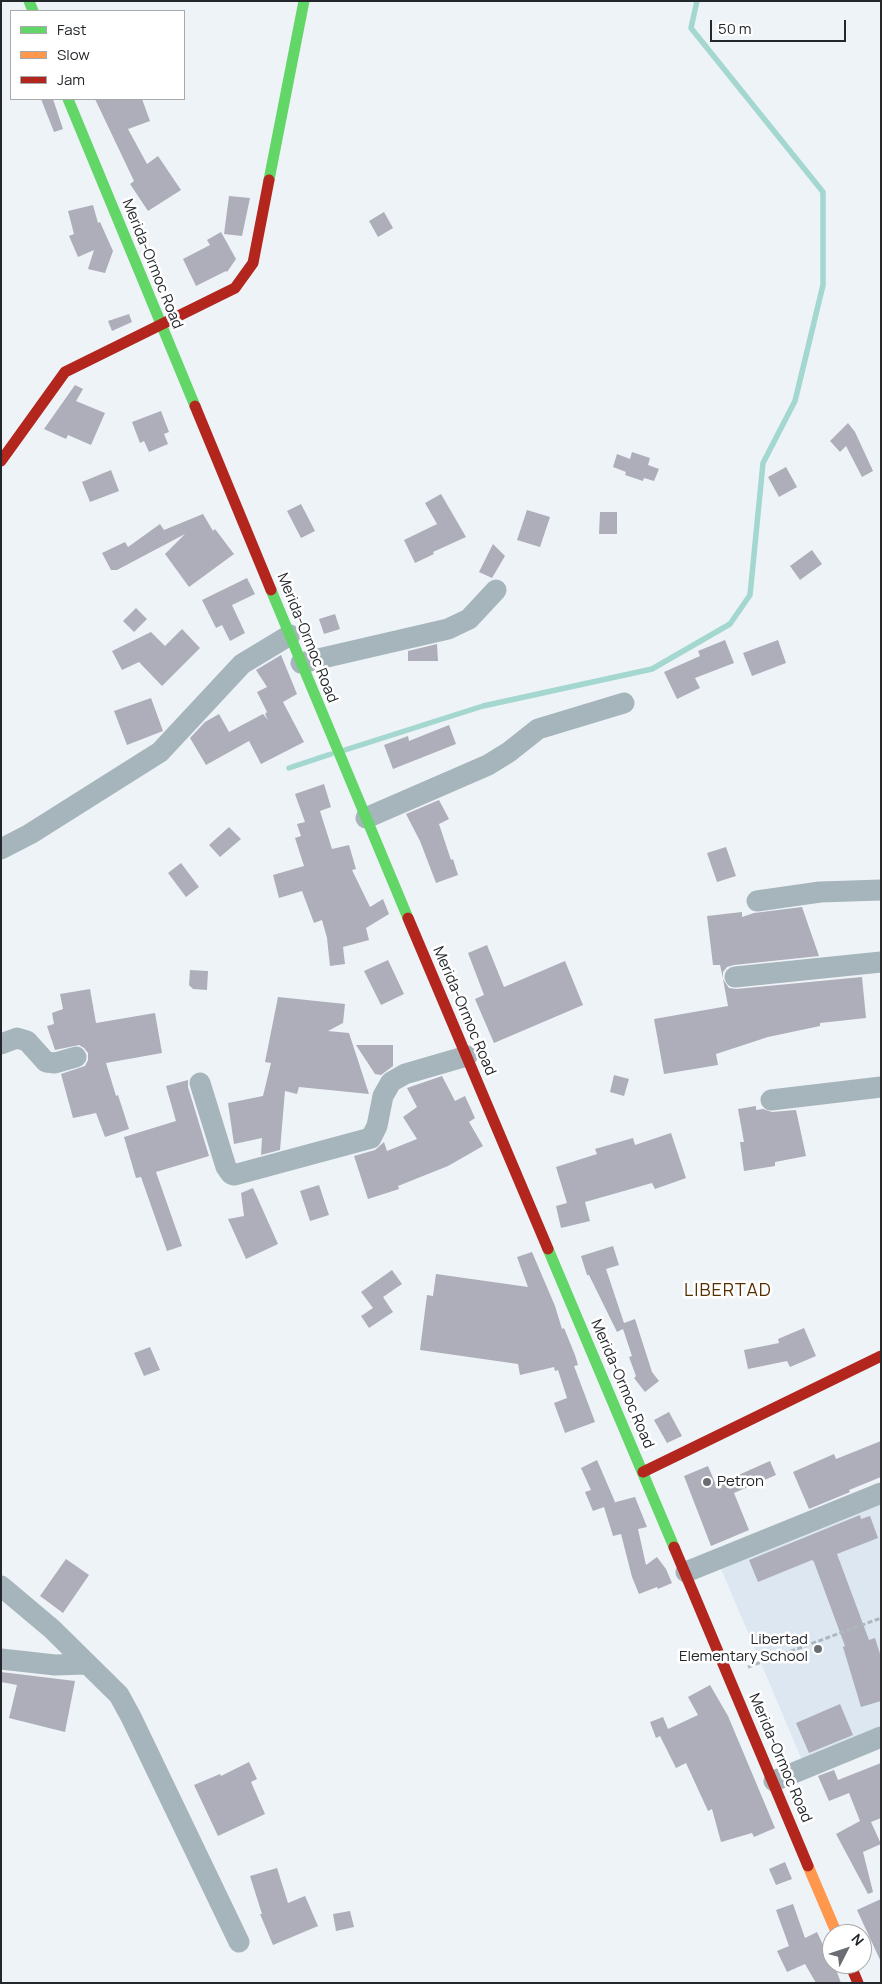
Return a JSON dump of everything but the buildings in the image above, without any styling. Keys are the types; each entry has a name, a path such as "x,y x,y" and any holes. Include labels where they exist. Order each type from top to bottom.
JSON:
{"main road":[{"path":"1,461 65,372 235,288 253,263 304,1"},
{"name":"Merida-Ormoc Road","path":"68,100 347,774 686,1572 833,1924"},
{"path":"643,1472 881,1356"}],"street":[{"path":"301,663 448,629 469,619 496,590"},
{"path":"1,849 30,834 160,752 242,664 290,634"},
{"path":"366,818 488,765 509,752 538,729 624,703"},
{"path":"757,901 820,892 881,890"},
{"path":"735,977 881,962"},
{"path":"1,1044 17,1038 27,1041 46,1062 56,1063 76,1057"},
{"path":"200,1082 226,1167 234,1175 371,1138 377,1126 384,1096 391,1082 404,1074 467,1056"},
{"path":"771,1100 881,1087"},
{"path":"686,1572 881,1493"},
{"path":"1,1586 52,1629 119,1695 239,1942"},
{"path":"1,1659 55,1665 86,1664"},
{"path":"774,1781 881,1737"}],"path":[{"path":"747,1667 881,1618"}],"shaded area":[{"name":"Libertad Elementary School","path":"881,1500 881,1733 804,1765 719,1564"}],"waterway":[{"path":"345,750 483,706 652,669 730,624 750,595 763,463 795,401 823,285 823,192 691,28 697,1"},
{"path":"289,768 331,754"}],"traffic: fast":[{"path":"29,1 33,10"},
{"path":"269,180 304,1"},
{"path":"68,100 195,406"},
{"path":"271,590 408,918"},
{"path":"548,1249 674,1547"}],"traffic: slow":[{"path":"808,1866 833,1924"}],"traffic: jam":[{"path":"1,461 65,372 235,288 253,263 269,180"},
{"path":"195,406 271,590"},
{"path":"408,918 548,1249"},
{"path":"643,1472 881,1356"},
{"path":"674,1547 808,1866"},
{"path":"854,1974 858,1983"}],"place":[{"name":"Petron","path":"707,1482"},
{"name":"Libertad Elementary School","path":"818,1649"}],"district":[{"name":"LIBERTAD","path":"728,1291"}]}
